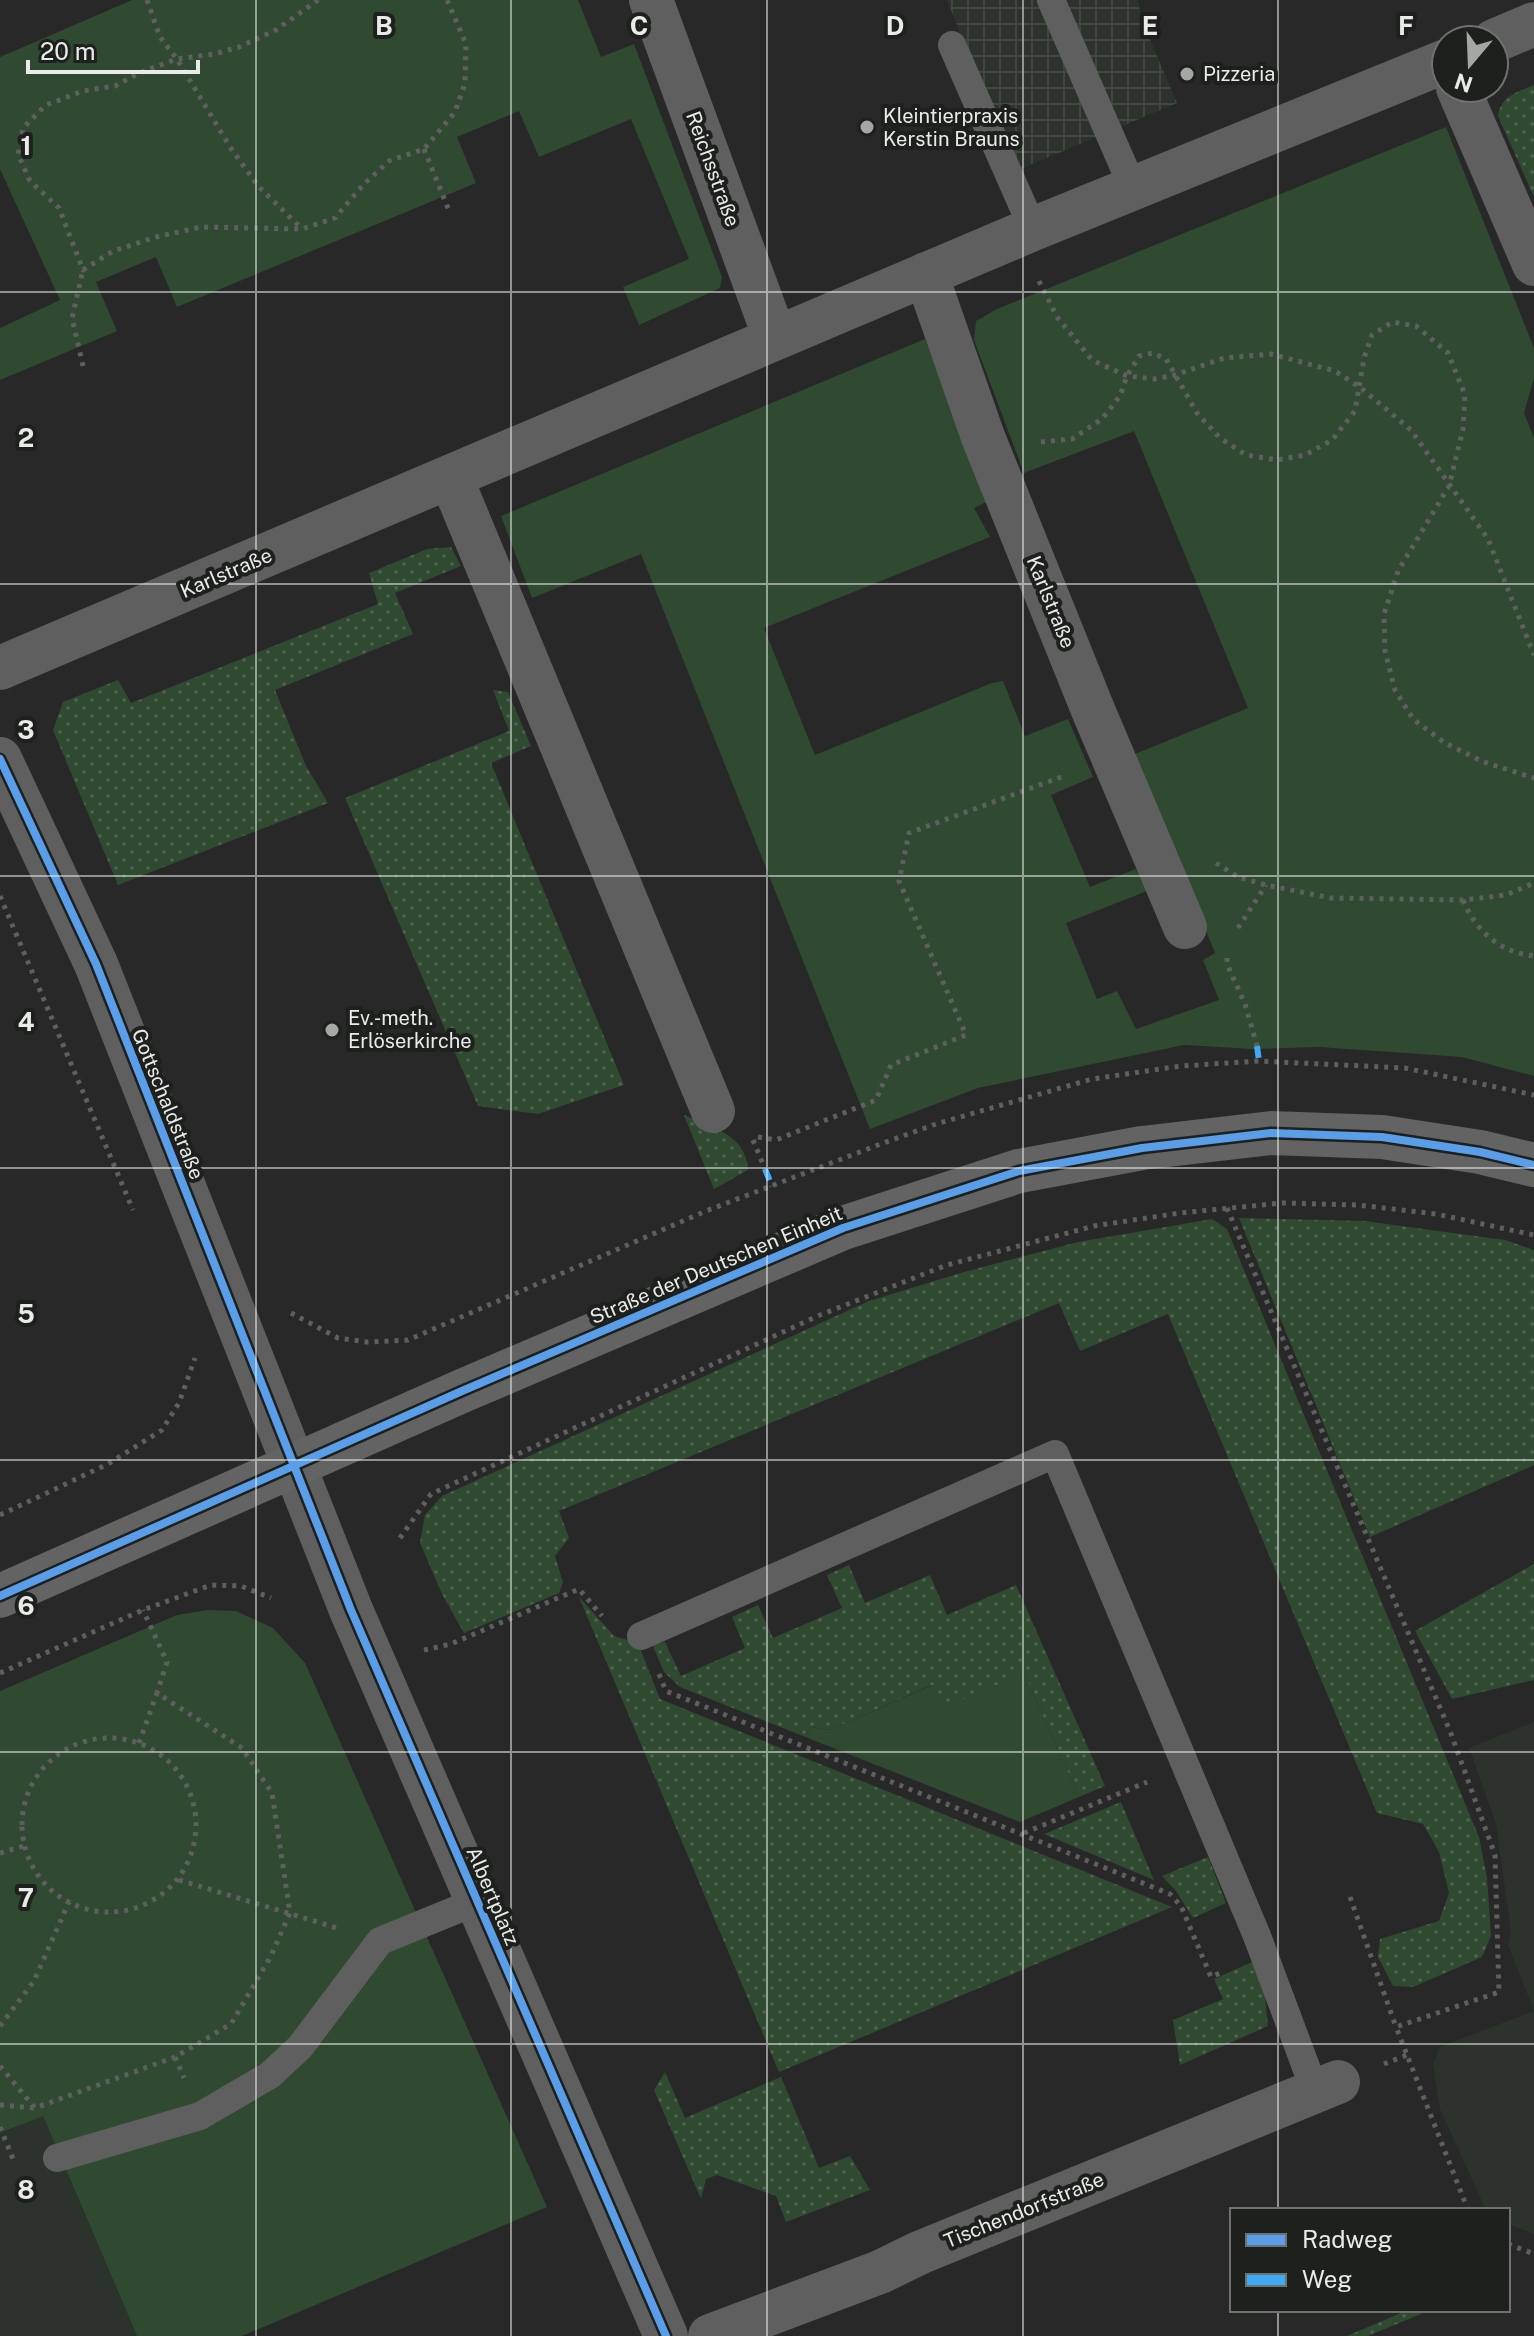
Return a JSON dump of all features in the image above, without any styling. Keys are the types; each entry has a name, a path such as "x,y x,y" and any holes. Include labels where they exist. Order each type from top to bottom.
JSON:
{"street":[{"name":"Reichsstraße","path":"651,0 775,338"},
{"path":"1510,34 1534,24"},
{"name":"Karlstraße","path":"0,668 1033,229 1430,67"},
{"path":"1465,104 1534,264"},
{"name":"Karlstraße","path":"926,274 983,437 1185,927"},
{"path":"451,478 713,1111"},
{"name":"Gottschaldstraße","path":"0,759 96,964 295,1467"},
{"name":"Straße der Deutschen Einheit","path":"0,1596 462,1391 843,1228 1019,1171 1142,1148 1271,1133 1382,1137 1480,1152 1534,1165"},
{"name":"Albertplatz","path":"295,1467 372,1660 666,2336"},
{"name":"Tischendorfstraße","path":"710,2336 880,2272 919,2253 1327,2087"}],"lane":[{"path":"1051,0 1133,188"},
{"path":"952,45 1033,229"},
{"path":"641,1636 1055,1454 1263,1952 1327,2087"},
{"path":"57,2158 200,2116 270,2075 300,2047 380,1941 478,1901"}],"path":[{"path":"147,0 160,37 177,59 237,157 258,186 302,229"},
{"path":"83,366 72,318 83,270 59,208 30,181 18,154 23,128 46,105 83,91 115,86 177,59 239,47 276,30 318,0"},
{"path":"83,270 113,251 201,227 302,229 335,218 389,161 424,149 455,112 465,83 466,44 447,0"},
{"path":"424,149 450,213"},
{"path":"1038,277 1057,317 1092,360 1127,376 1155,379 1224,358 1271,354 1335,371 1361,388 1411,430 1488,539 1534,655"},
{"path":"983,437 1038,442 1072,439 1102,419 1120,396 1139,356 1153,353 1166,359 1197,413 1220,438 1246,455 1277,460 1305,455 1332,440 1355,411 1364,358 1372,335 1392,322 1416,326 1448,353 1465,395 1463,429 1449,486 1398,571 1384,614 1385,651 1395,690 1413,719 1445,743 1484,762 1534,778"},
{"path":"765,1169 751,1135 776,1140 876,1100 891,1065 966,1035 899,881 909,833 1113,758"},
{"path":"1206,856 1238,877 1331,898 1463,900 1506,895 1534,883"},
{"path":"1234,935 1266,885"},
{"path":"0,896 137,1218"},
{"path":"1463,900 1471,920 1492,940 1519,954 1534,956"},
{"path":"1226,948 1227,964 1245,1004 1257,1046"},
{"path":"285,1303 291,1313 338,1338 367,1342 408,1340 706,1211 851,1155 936,1124 1092,1079 1181,1066 1259,1061 1405,1068 1534,1095"},
{"path":"400,1538 431,1494 834,1310 947,1265 1079,1230 1180,1213 1282,1203 1358,1205 1436,1214 1534,1235"},
{"path":"1227,1208 1450,1731 1495,1855 1499,1992 1396,2027"},
{"path":"0,1515 108,1464 162,1430 179,1403 196,1357"},
{"path":"0,1673 143,1610 211,1585 241,1586 271,1598"},
{"path":"372,1660 451,1644 579,1589 607,1621 641,1636 666,1691 1170,1894 1181,1906 1211,1977 1263,1952"},
{"path":"139,1743 167,1662 143,1610"},
{"path":"0,2105 35,2108 175,2057 231,2024 271,1956 290,1913 272,1793 242,1748 157,1693"},
{"path":"95,1738 124,1738 139,1743 151,1748 174,1766 190,1791 197,1818 194,1847 179,1880 166,1892 144,1905 120,1912 94,1911 69,1902 50,1889 34,1869 24,1846 22,1817 29,1789 45,1765 68,1748 95,1738"},
{"path":"1023,1833 1185,1766"},
{"path":"0,1853 24,1846"},
{"path":"179,1880 290,1913"},
{"path":"1350,1897 1396,2027 1467,2208"},
{"path":"0,2026 34,1981 69,1902"},
{"path":"0,2066 35,2108"},
{"path":"1,2130 16,2167"},
{"path":"1510,2245 1534,2254"}],"shaded area":[{"path":"947,0 1138,0 1141,18 1177,103 1016,171"},
{"path":"1534,1722 1534,2011 1508,1945 1511,1932 1496,1824 1469,1748"},
{"path":"1534,2011 1534,2234 1510,2225 1510,2208 1485,2208 1440,2109 1433,2064 1440,2047"},
{"path":"43,2115 137,2336 0,2336 0,2134"}],"green space":[{"path":"132,0 578,0 601,57 634,44 722,277 720,288 639,325 623,287 689,259 631,119 539,157 519,111 457,137 476,183 177,307 156,257 96,282 117,331 0,380 0,328 60,300 0,169 0,57"},
{"path":"1534,85 1534,197 1498,116 1502,104 1510,104 1510,97"},
{"path":"1446,127 1534,348 1534,378 1524,413 1534,438 1534,1076 1462,1057 1319,1047 1253,1049 1184,1045 978,1088 870,1129 641,554 532,598 501,516 925,339 990,500 974,508 990,537 764,628 815,755 1003,681 1025,736 1068,719 1093,777 1051,795 1090,887 1136,869 1147,891 1066,923 1097,999 1117,991 1136,1029 1219,1000 1203,960 1215,953 1135,754 1248,708 1134,431 1024,473 974,340 976,321 997,309"},
{"path":"451,547 461,566 395,593 413,634 275,690 306,766 328,803 118,885 53,730 63,702 118,680 131,703 378,604 369,573 427,549"},
{"path":"493,690 508,692 531,746 491,763 624,1085 538,1114 478,1106 345,798 509,731"},
{"path":"684,1115 735,1140 746,1158 748,1170 714,1189"},
{"path":"1239,1218 1364,1221 1505,1240 1534,1250 1534,1465 1370,1537"},
{"path":"1212,1219 1227,1229 1479,1837 1487,1878 1491,1936 1482,1957 1413,1987 1393,1986 1378,1957 1380,1939 1439,1921 1449,1893 1439,1852 1423,1824 1377,1813 1168,1314 1080,1351 1059,1303 559,1511 569,1538 555,1556 563,1582 559,1593 464,1633 442,1594 420,1543 425,1515 442,1496 869,1301 1078,1242"},
{"path":"1534,1564 1534,1680 1452,1699 1415,1631"},
{"path":"849,1565 865,1603 930,1575 947,1615 1016,1585 1105,1786 1079,1797 1024,1673 942,1709 932,1685 830,1730 812,1727 808,1738 680,1687 664,1672 652,1644 665,1642 681,1676 745,1648 732,1617 758,1605 773,1638 842,1608 827,1575"},
{"path":"579,1597 614,1636 638,1643 660,1699 1172,1907 779,2072 819,2168 850,2156 870,2190 786,2222 776,2196 717,2175 706,2179 701,2199 654,2090 665,2072 685,2118 781,2077"},
{"path":"207,1610 236,1611 273,1628 305,1663 547,2207 242,2336 137,2336 43,2116 0,2133 0,1691 177,1615"},
{"path":"1024,1673 1079,1797 1020,1822 808,1738 812,1727 830,1730 933,1685 943,1708"},
{"path":"1121,1802 1154,1880 1044,1834"},
{"path":"1208,1857 1226,1903 1193,1918 1162,1876"},
{"path":"1252,1962 1264,1988 1268,2026 1180,2065 1173,2020 1223,1999 1214,1979"},
{"path":"1403,2312 1421,2314 1368,2336 1347,2336"}],"marked path":[{"path":"1257,1046 1259,1061"},
{"path":"765,1169 772,1186"}],"cycle path":[{"path":"0,759 96,964 351,1610 666,2336"},
{"path":"0,1596 462,1391 843,1228 1019,1171 1142,1148 1271,1133 1382,1137 1480,1152 1534,1165"}],"place":[{"name":"Pizzeria","path":"1187,74"},
{"name":"Kleintierpraxis Kerstin Brauns","path":"867,127"},
{"name":"Ev.-meth. Erlöserkirche","path":"332,1030"}]}
